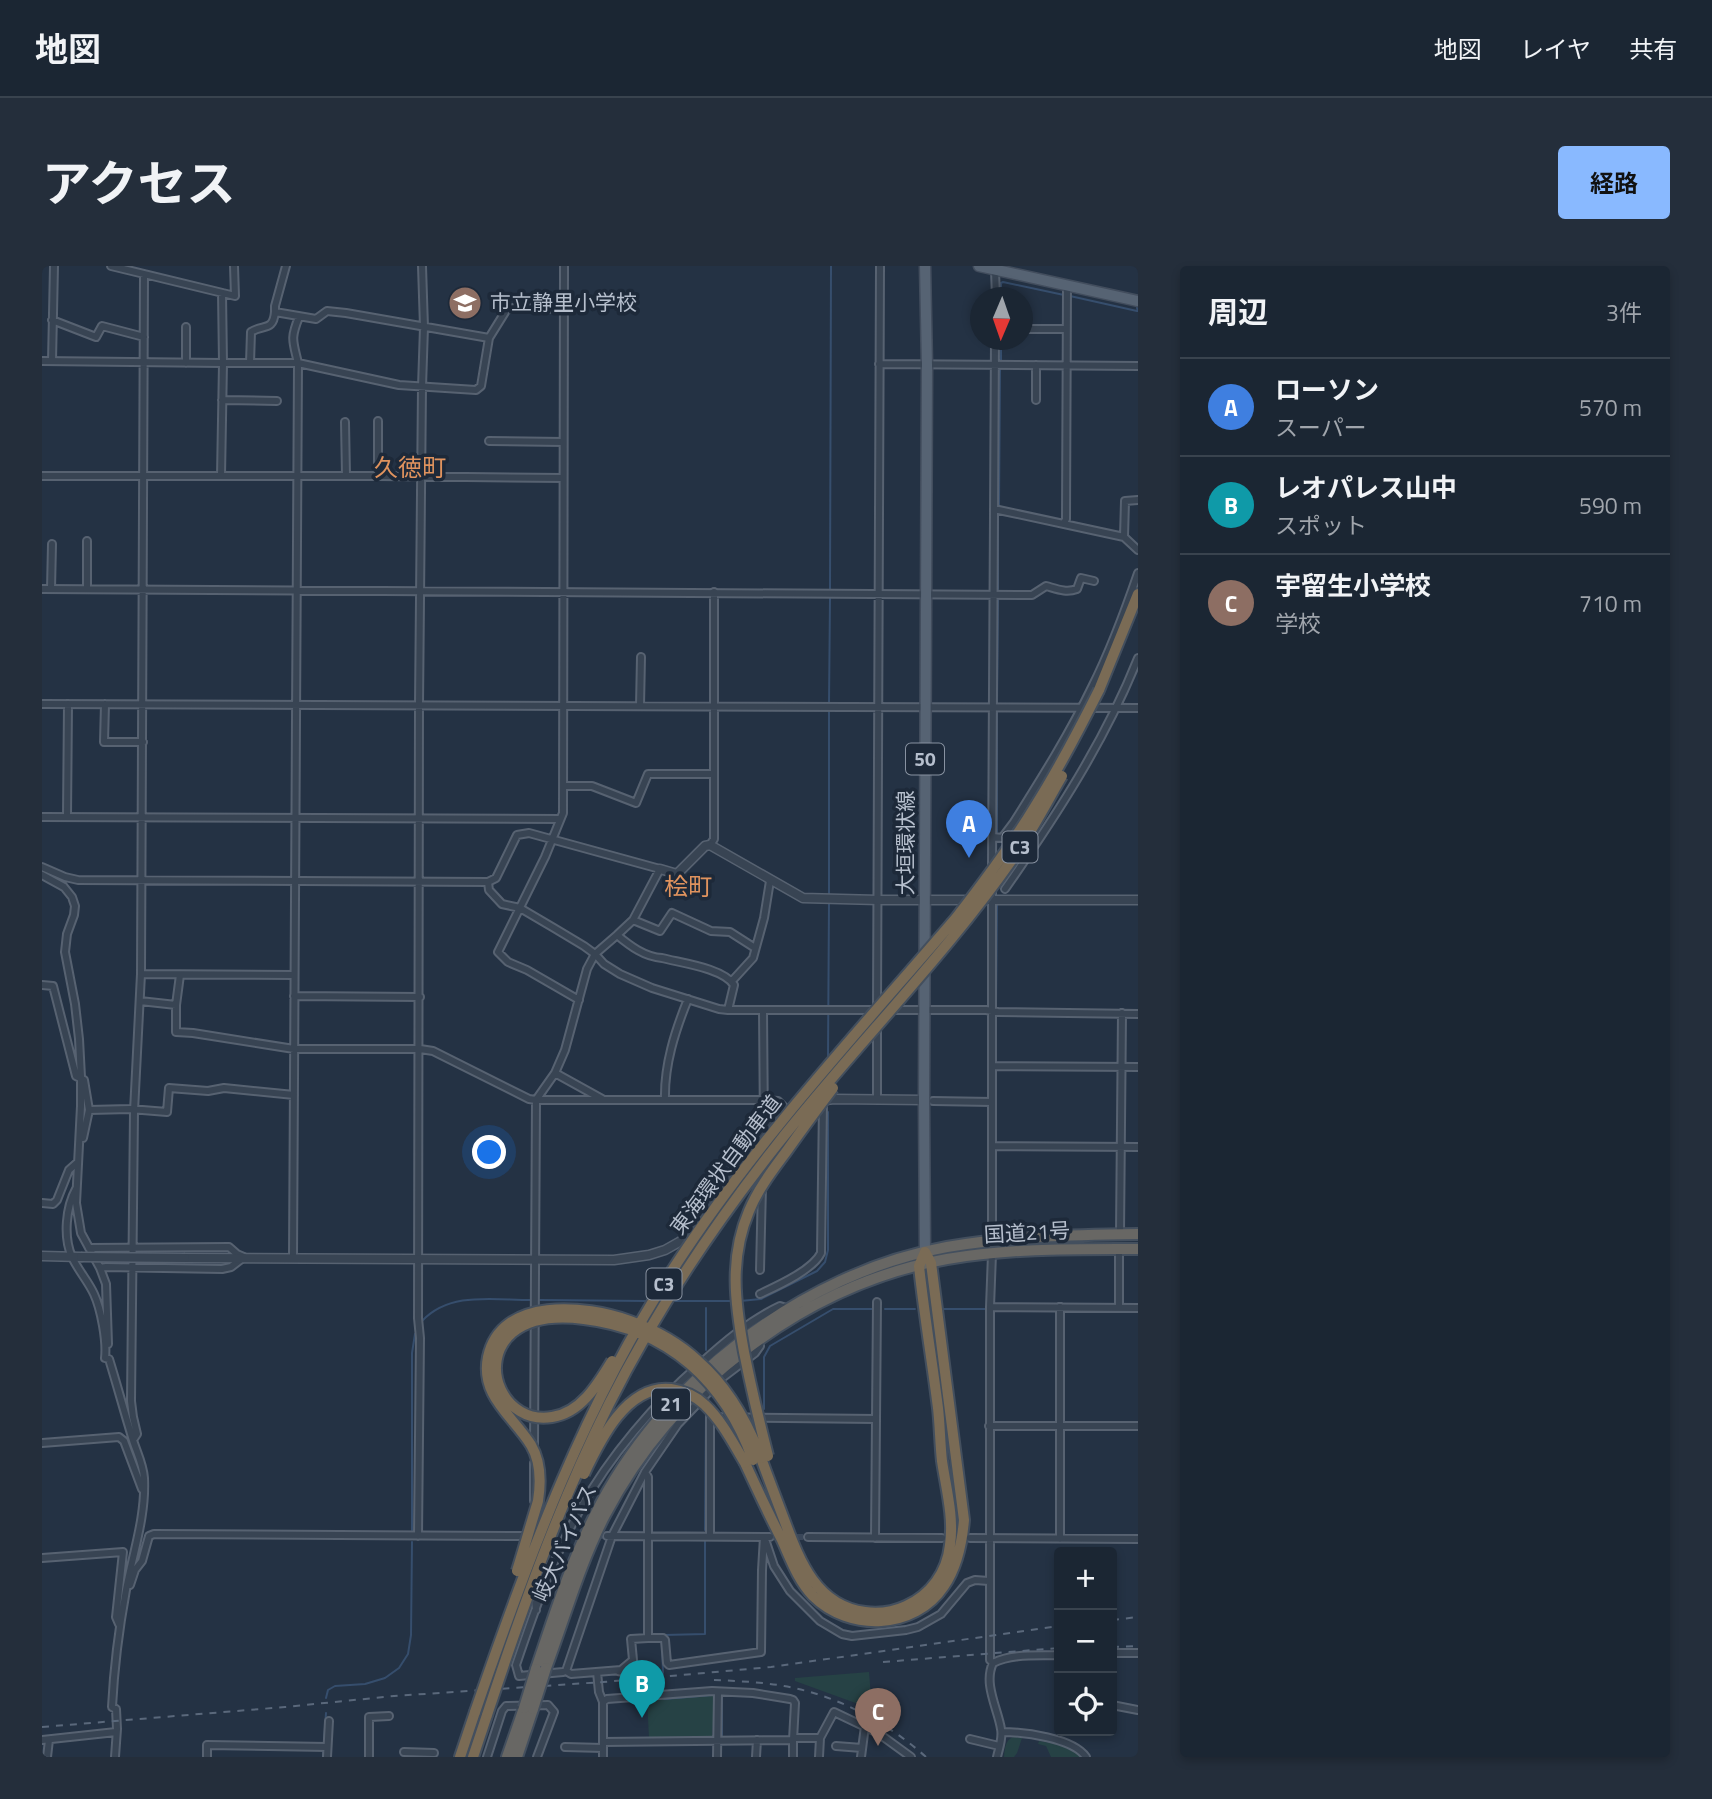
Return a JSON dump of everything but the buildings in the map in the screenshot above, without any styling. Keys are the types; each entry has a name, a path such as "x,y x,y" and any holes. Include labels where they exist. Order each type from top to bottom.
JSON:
{"highway":[{"name":"東海環状自動車道","path":"472,1757 537,1569 571,1485 610,1402 657,1317 686,1271 776,1146 913,986 972,913 1020,847 1064,772 1084,729 1136,591"},
{"name":"東海環状自動車道","path":"460,1757 542,1524 579,1439 648,1310 706,1219 766,1140 956,918 1009,848 1057,771 1100,690"},
{"path":"757,1459 747,1367 734,1291 735,1259 743,1226 749,1209 769,1175 818,1107 913,986"},
{"path":"706,1219 652,1295 638,1318 631,1330 617,1353 600,1379 580,1403 560,1415 540,1418 531,1416 507,1401 496,1378 496,1360 501,1345 514,1331 532,1321 546,1318 577,1318 625,1327 634,1331 643,1335 651,1338 664,1345 679,1354 704,1377 732,1414 757,1459 789,1545"},
{"name":"国道21号","path":"925,1252 992,1241 1138,1234"},
{"name":"国道21号","path":"925,1265 1026,1251 1138,1249"},
{"path":"475,1712 531,1526 539,1490 539,1467 531,1445 498,1404 489,1386 489,1355 492,1345 504,1328 532,1313 564,1309 596,1312 654,1331 684,1349 722,1386 748,1427 789,1545 816,1586 835,1602 858,1611 883,1612 907,1605 928,1591 943,1571 950,1546 951,1522 942,1458 925,1252"},
{"name":"岐大バイパス","path":"508,1757 528,1709 568,1575 580,1547 625,1463 660,1416 752,1334 812,1295 877,1266 925,1252"},
{"name":"岐大バイパス","path":"541,1669 604,1517 633,1468 668,1421 691,1396 784,1324 846,1291 925,1265"},
{"path":"506,1657 571,1500 611,1426 628,1404 637,1397 657,1390 677,1390 688,1394 697,1398 714,1414 757,1459"},
{"name":"岐大バイパス","path":"517,1757 528,1709"}],"main road":[{"name":"大垣環状線","path":"925,266 925,1010 928,1101 925,1252"},
{"path":"987,267 1138,301"}],"street":[{"path":"52,362 54,266"},
{"path":"111,266 235,296 234,266"},
{"path":"250,363 251,332 269,326 272,321 286,266"},
{"path":"418,1536 419,705 424,327 422,266"},
{"path":"564,266 563,813 498,952 508,962 579,1000"},
{"path":"877,1099 880,266"},
{"path":"987,267 993,287"},
{"path":"133,1440 137,1434 131,1401 134,1111 141,974 144,274"},
{"path":"1064,523 1067,285"},
{"path":"221,477 222,293"},
{"path":"42,361 298,363 399,385 476,390 481,386 489,338 507,309 564,309"},
{"path":"275,312 316,319 327,311 489,338"},
{"path":"293,1258 298,363 292,334 299,317"},
{"path":"52,320 96,337 102,326 144,337"},
{"path":"186,327 186,363"},
{"path":"1033,329 1066,329"},
{"path":"992,1241 995,350"},
{"path":"879,364 1138,366"},
{"path":"1036,365 1036,400"},
{"path":"222,400 277,401"},
{"path":"378,421 378,476"},
{"path":"345,422 346,476"},
{"path":"489,441 563,442"},
{"path":"42,476 563,478"},
{"path":"1124,537 1125,500 1138,500"},
{"path":"994,509 1124,537 1138,550"},
{"path":"87,541 87,589"},
{"path":"51,589 52,544"},
{"path":"993,837 1002,838 1014,822 1081,708 1136,591 1138,573"},
{"path":"42,589 1032,595 1046,586 1072,591 1077,589 1081,578 1094,581"},
{"path":"42,867 78,880 488,882 496,878 517,835 529,833 677,874 714,839 714,592"},
{"path":"640,706 641,657"},
{"path":"1005,889 1061,806 1115,708 1138,658"},
{"path":"42,704 1138,708"},
{"path":"67,817 68,704"},
{"path":"105,705 104,742 143,742"},
{"path":"563,786 592,786 636,803 648,774 713,774"},
{"path":"42,817 560,819"},
{"path":"1014,822 1041,838"},
{"path":"710,845 799,897 836,900 1138,900"},
{"path":"536,1610 536,1100 555,1073 565,1050 587,969 595,954 633,920 660,869"},
{"path":"42,875 64,887 75,906 65,952 75,1004 81,1077 76,1189 79,1226 104,1278 107,1293 108,1359 143,1470 143,1513 126,1588 112,1707 116,1709 115,1757"},
{"path":"732,981 753,958 764,918 770,881"},
{"path":"488,882 489,890 502,904 520,908 595,954 604,964 620,974 652,988 719,1009 1138,1014"},
{"path":"633,920 660,931 672,913 711,931 730,932 755,948"},
{"path":"617,935 631,947 654,957 717,972 732,981 733,993 728,1010"},
{"path":"141,974 294,975"},
{"path":"180,975 176,1032 294,1049 433,1051 536,1100 764,1100 778,1101 788,1111"},
{"path":"42,985 53,986 76,1076 84,1080 89,1110 79,1146"},
{"path":"294,996 420,997"},
{"path":"665,1100 665,1086 677,1024 688,999"},
{"path":"140,1001 176,1005"},
{"path":"760,1270 764,1128 763,1010"},
{"path":"1120,1234 1122,1013"},
{"path":"992,1066 1138,1067"},
{"path":"555,1073 603,1100"},
{"path":"89,1110 167,1112 169,1088 208,1091 224,1088 294,1095"},
{"path":"42,1256 614,1260 649,1255 666,1250 681,1241 694,1228 764,1128 788,1111 810,1102 823,1101 877,1099 992,1102"},
{"path":"760,1294 817,1261 821,1253 823,1101"},
{"path":"992,1146 1138,1147"},
{"path":"42,1203 53,1204 57,1200 69,1170 78,1162"},
{"path":"76,1189 68,1214 67,1229 73,1257 96,1296 103,1328 105,1358 108,1359"},
{"path":"89,1248 229,1247 244,1257"},
{"path":"1119,1249 1119,1307"},
{"path":"992,1254 989,1581 990,1660 993,1663"},
{"path":"100,1268 222,1269 244,1257"},
{"path":"875,1538 877,1301"},
{"path":"632,1674 616,1671 571,1674 565,1671 519,1676 516,1665 536,1610 581,1506 600,1476 675,1386 740,1330 780,1306 790,1309"},
{"path":"990,1307 1138,1307"},
{"path":"1060,1307 1060,1539"},
{"path":"565,1671 609,1536 645,1472 678,1424 722,1378 755,1353 760,1346 760,1340"},
{"path":"710,1536 710,1417 876,1419"},
{"path":"989,1426 1138,1426"},
{"path":"42,1443 119,1437 124,1441 144,1490"},
{"path":"645,1472 648,1476 648,1638"},
{"path":"126,1588 142,1561 149,1536 154,1534 569,1536"},
{"path":"609,1536 767,1537"},
{"path":"616,1671 633,1660 631,1639 663,1638 669,1665 761,1652 762,1570 767,1537"},
{"path":"767,1537 774,1566 790,1591 820,1621 842,1634 852,1636 918,1627 941,1614 967,1583 975,1580 989,1581"},
{"path":"808,1537 942,1538"},
{"path":"970,1538 1138,1539"},
{"path":"42,1558 123,1552 116,1616 120,1626"},
{"path":"1117,1653 1138,1653"},
{"path":"997,1757 1002,1732 991,1692 993,1663 1013,1657 1054,1655"},
{"path":"597,1672 598,1692 603,1702 603,1757"},
{"path":"603,1702 607,1699 718,1692 753,1693 793,1700 793,1757"},
{"path":"717,1757 718,1692"},
{"path":"487,1757 506,1706 548,1705 554,1712 537,1757"},
{"path":"1117,1706 1138,1710"},
{"path":"819,1757 820,1738 834,1712 878,1732 911,1757"},
{"path":"369,1757 369,1717 389,1716"},
{"path":"327,1757 329,1721"},
{"path":"861,1757 865,1726"},
{"path":"47,1757 46,1740 116,1732"},
{"path":"1002,1732 1067,1743 1086,1757"},
{"path":"565,1747 820,1738"},
{"path":"970,1739 999,1745"},
{"path":"756,1757 757,1740"},
{"path":"207,1757 207,1745 327,1747"},
{"path":"836,1746 862,1748"},
{"path":"404,1752 434,1754"}],"green space":[{"path":"869,1672 872,1709 795,1681 795,1678"},
{"path":"712,1694 715,1696 712,1737 649,1738 647,1699"},
{"path":"1015,1737 1022,1738 1017,1753 1014,1757 1004,1757 1007,1742"},
{"path":"1039,1741 1067,1746 1082,1757 1051,1757 1046,1746 1038,1744"}],"waterway":[{"path":"830,592 831,266"},
{"path":"1001,287 1003,282 1026,287"},
{"path":"1033,288 1064,295"},
{"path":"1070,296 1137,311"},
{"path":"1001,350 1001,361"},
{"path":"999,506 1000,368"},
{"path":"998,513 998,589"},
{"path":"829,704 830,598"},
{"path":"997,704 998,600"},
{"path":"829,710 829,897"},
{"path":"997,710 997,832"},
{"path":"828,1058 829,902"},
{"path":"996,1006 997,905"},
{"path":"995,1061 996,1018"},
{"path":"995,1072 995,1111"},
{"path":"740,1301 761,1299 817,1271 825,1262 828,1250 828,1112"},
{"path":"422,1321 433,1311 459,1301 531,1300"},
{"path":"540,1300 647,1301"},
{"path":"674,1301 731,1301"},
{"path":"706,1308 706,1350"},
{"path":"764,1409 764,1357 770,1346 833,1309 872,1309"},
{"path":"885,1309 915,1309"},
{"path":"941,1309 985,1309"},
{"path":"993,1352 993,1311 996,1310"},
{"path":"1005,1310 1058,1311"},
{"path":"412,1530 412,1353 415,1334"},
{"path":"705,1530 706,1412"},
{"path":"664,1635 705,1634 705,1541"},
{"path":"326,1698 328,1690 335,1686 365,1684 385,1678 399,1668 408,1654 411,1635 412,1542"},
{"path":"662,1642 663,1673"},
{"path":"664,1699 712,1695"},
{"path":"722,1695 722,1735"},
{"path":"323,1757 326,1713"},
{"path":"721,1746 721,1757"}],"tunnel":[{"path":"572,1535 607,1536"},
{"path":"770,1537 808,1537"}],"railway":[{"path":"1117,1619 1138,1617"},
{"path":"42,1727 771,1667 1054,1627"},
{"path":"1117,1647 1138,1646"},
{"path":"883,1662 1054,1648"},
{"path":"714,1680 775,1685 823,1696 860,1712 895,1732 926,1757"}],"place":[{"name":"市立静里小学校","path":"465,303"},
{"name":"ローソン","path":"969,858"},
{"name":"レオパレス山中","path":"642,1718"},
{"name":"宇留生小学校","path":"878,1746"}],"district":[{"name":"久徳町","path":"410,468"},
{"name":"桧町","path":"688,887"}]}
